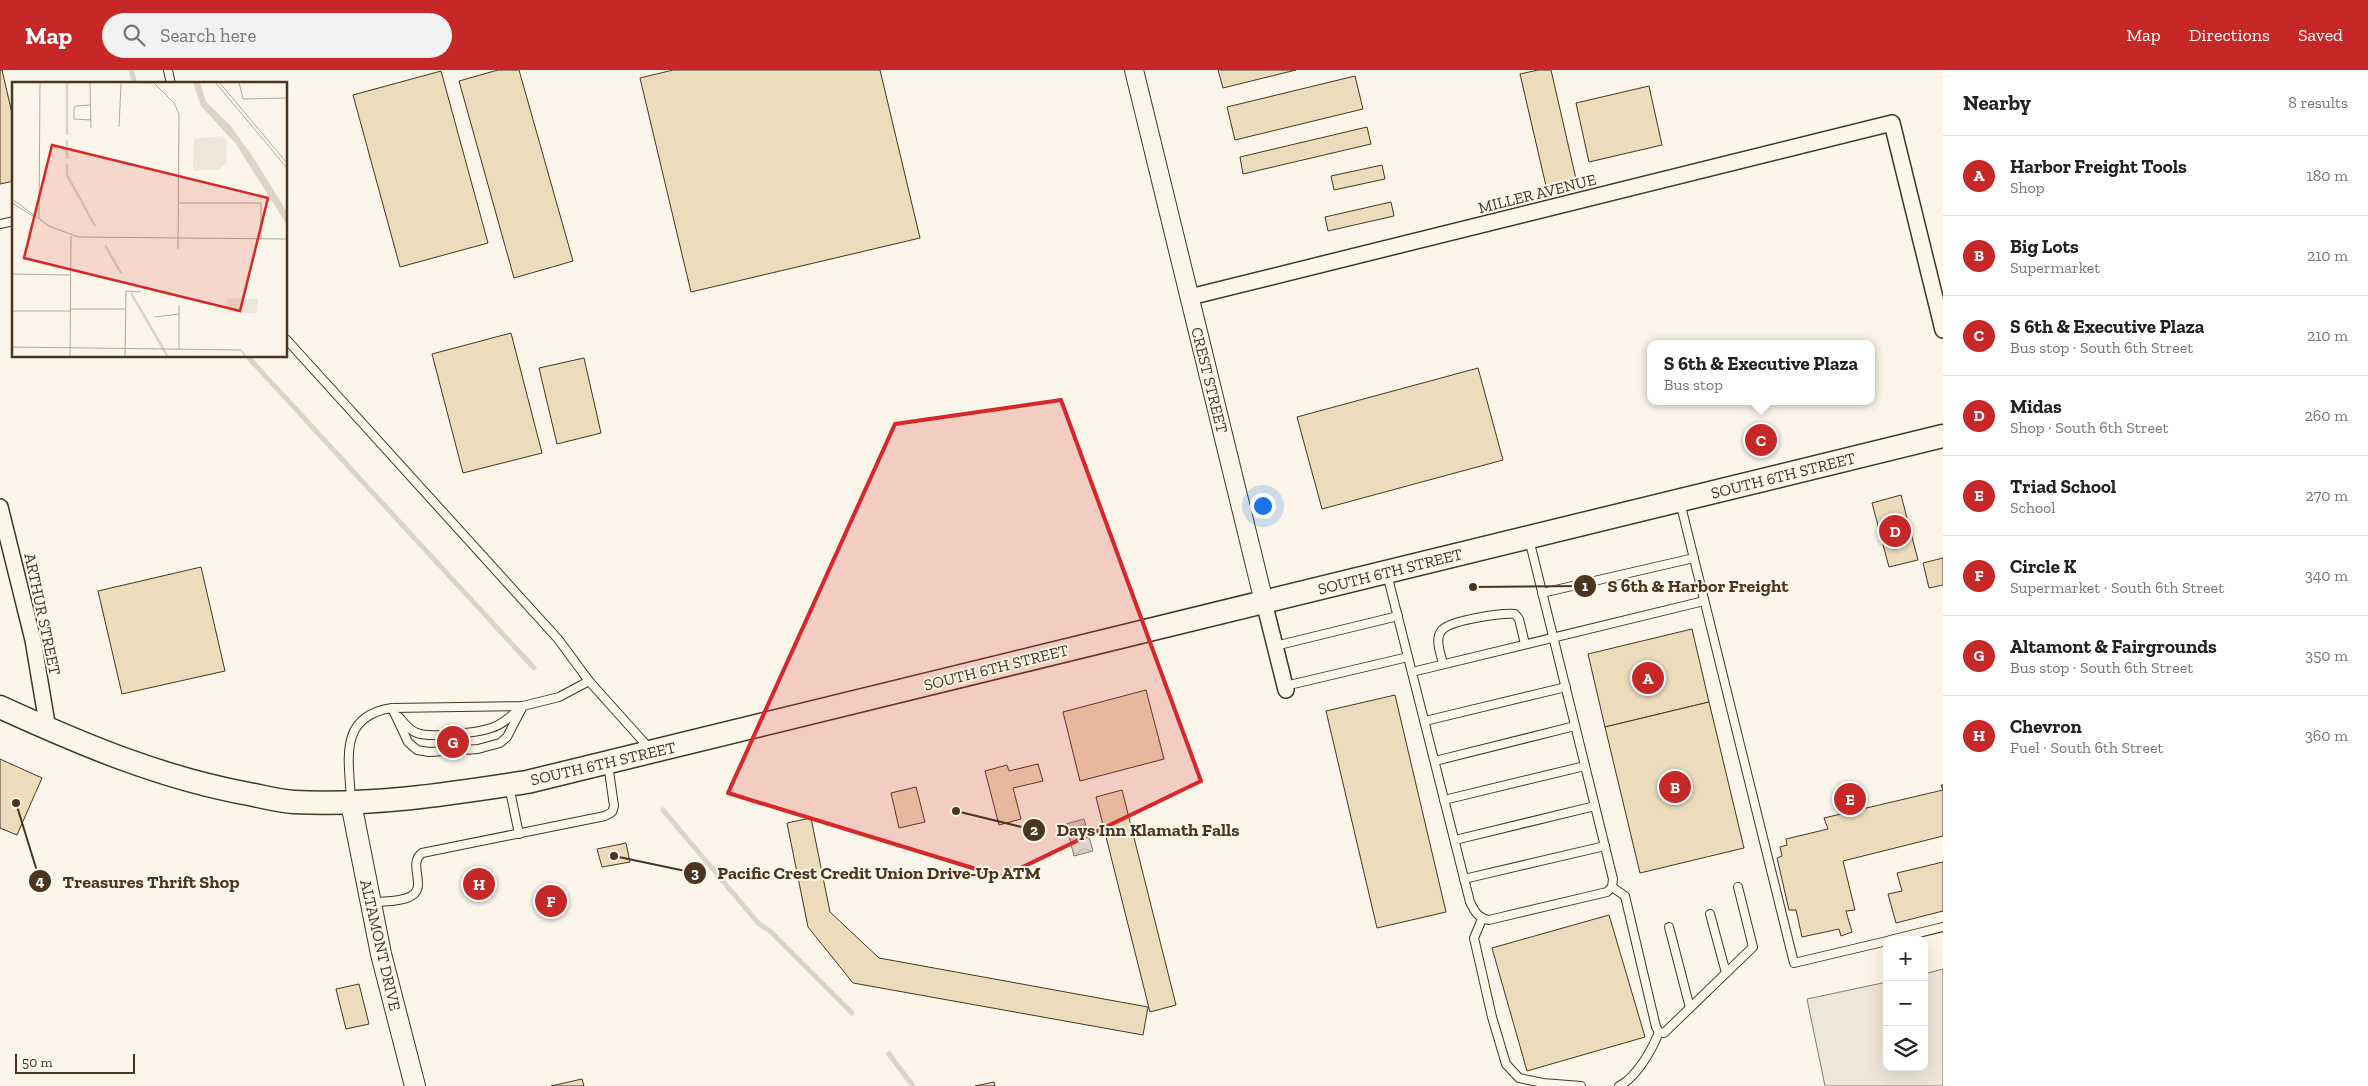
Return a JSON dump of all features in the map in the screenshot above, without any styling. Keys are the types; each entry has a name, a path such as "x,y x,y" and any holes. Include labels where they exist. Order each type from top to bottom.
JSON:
{"main road":[{"name":"SOUTH 6TH STREET","path":"0,707 145,769 224,790 292,802 352,803 414,799 509,784 608,762 1943,436"},
{"name":"SOUTH 6TH STREET","path":"0,719 48,729"},
{"name":"ALTAMONT DRIVE","path":"352,803 381,954 415,1086"}],"street":[{"name":"CREST STREET","path":"1134,70 1286,688"},
{"name":"MILLER AVENUE","path":"1190,297 1892,123 1943,330"},
{"name":"ARTHUR STREET","path":"0,507 33,640 48,729"}],"lane":[{"path":"288,341 558,639 589,681 653,751"},
{"path":"1679,500 1794,963 1883,941"},
{"path":"1387,572 1464,879 1475,913 1482,919 1489,920 1608,892 1612,887 1613,879 1528,537"},
{"path":"1542,593 1694,558"},
{"path":"1412,672 1704,601"},
{"path":"1443,664 1438,640 1442,630 1450,625 1502,613 1514,614 1519,619 1525,644"},
{"path":"1275,646 1398,616"},
{"path":"1286,688 1408,657"},
{"path":"352,803 348,744 354,730 363,718 376,710 392,708 523,706 559,697 589,681"},
{"path":"1424,721 1566,687"},
{"path":"392,708 408,742 417,750 429,752 478,749 500,743 507,737 523,706"},
{"path":"392,708 407,727 417,733 428,735 492,728 523,706"},
{"path":"1435,761 1575,726"},
{"path":"371,903 407,898 415,893 419,886 416,862 422,853 605,816 612,812 614,806 608,762"},
{"path":"1444,800 1585,766"},
{"path":"509,784 519,834"},
{"path":"1454,840 1595,806"},
{"path":"1464,879 1605,846"},
{"path":"1612,887 1625,896 1659,1032 1655,1043 1628,1082 1619,1086"},
{"path":"1659,1032 1664,1033 1753,947 1738,887"},
{"path":"1710,914 1726,973"},
{"path":"1482,919 1474,938 1492,1017 1506,1064 1519,1078 1542,1083 1581,1086"},
{"path":"1669,927 1690,1008"},
{"path":"1906,936 1943,927"}],"highlighted area":[{"path":"1061,400 1201,781 1002,877 728,793 895,424"}],"shaded area":[{"path":"1943,969 1943,1086 1825,1086 1807,999 1883,983 1883,1071 1928,1071 1928,973"}],"water":[{"path":"1084,819 1093,851 1074,856 1066,824"}],"building":[{"path":"0,70 2,70 12,113 12,181 0,184"},
{"path":"498,70 519,70 573,261 514,278 459,81"},
{"path":"673,70 880,70 920,238 691,292 640,78"},
{"path":"1218,70 1296,70 1223,88"},
{"path":"1538,70 1551,70 1576,179 1546,186 1520,74"},
{"path":"441,71 488,243 400,267 353,95"},
{"path":"1355,76 1363,109 1235,140 1227,107"},
{"path":"1649,86 1662,145 1589,162 1576,103"},
{"path":"1367,127 1371,144 1243,174 1240,157"},
{"path":"1382,165 1385,179 1334,190 1331,176"},
{"path":"1391,202 1394,216 1328,231 1325,217"},
{"path":"511,333 542,453 463,473 432,354"},
{"path":"584,358 601,433 557,444 539,368"},
{"path":"1478,368 1503,460 1322,509 1297,417"},
{"path":"1901,495 1918,560 1889,567 1872,503"},
{"path":"1943,558 1943,585 1929,588 1923,563"},
{"path":"201,567 225,671 122,694 98,591"},
{"path":"1692,629 1709,702 1605,727 1588,654"},
{"path":"1146,690 1164,759 1080,781 1063,712"},
{"path":"1395,695 1446,912 1377,928 1326,711"},
{"path":"1709,702 1744,848 1640,873 1605,727"},
{"path":"0,759 42,778 17,835 0,828"},
{"path":"1038,764 1043,781 1013,788 1021,819 999,825 985,771 1007,765 1009,771"},
{"path":"916,787 925,822 899,828 891,793"},
{"path":"1122,790 1176,1005 1150,1012 1096,797"},
{"path":"1943,790 1943,836 1843,861 1855,910 1846,911 1852,932 1841,936 1839,929 1802,937 1796,910 1789,910 1777,858 1782,856 1780,847 1787,845 1786,839 1828,829 1824,818"},
{"path":"811,818 830,912 879,958 1148,1007 1143,1035 853,983 808,927 787,823"},
{"path":"626,843 630,862 602,867 597,849"},
{"path":"1943,862 1943,911 1896,923 1888,894 1902,891 1897,873"},
{"path":"1609,915 1645,1037 1527,1071 1492,948"},
{"path":"359,984 369,1024 346,1029 336,989"},
{"path":"582,1079 584,1086 551,1086"},
{"path":"994,1082 995,1086 975,1086"}],"waterway":[{"path":"131,70 134,82"},
{"path":"249,358 534,668"},
{"path":"663,810 759,924 770,931 852,1013"},
{"path":"889,1054 913,1086"}],"place":[{"name":"S 6th & Executive Plaza","path":"1761,440"},
{"name":"Midas","path":"1895,531"},
{"name":"S 6th & Harbor Freight","path":"1473,587"},
{"name":"Harbor Freight Tools","path":"1648,678"},
{"name":"Altamont & Fairgrounds","path":"453,742"},
{"name":"Big Lots","path":"1675,787"},
{"name":"Triad School","path":"1850,799"},
{"name":"Treasures Thrift Shop","path":"16,803"},
{"name":"Days Inn Klamath Falls","path":"956,811"},
{"name":"Pacific Crest Credit Union Drive-Up ATM","path":"614,856"},
{"name":"Chevron","path":"479,884"},
{"name":"Circle K","path":"551,901"}]}
